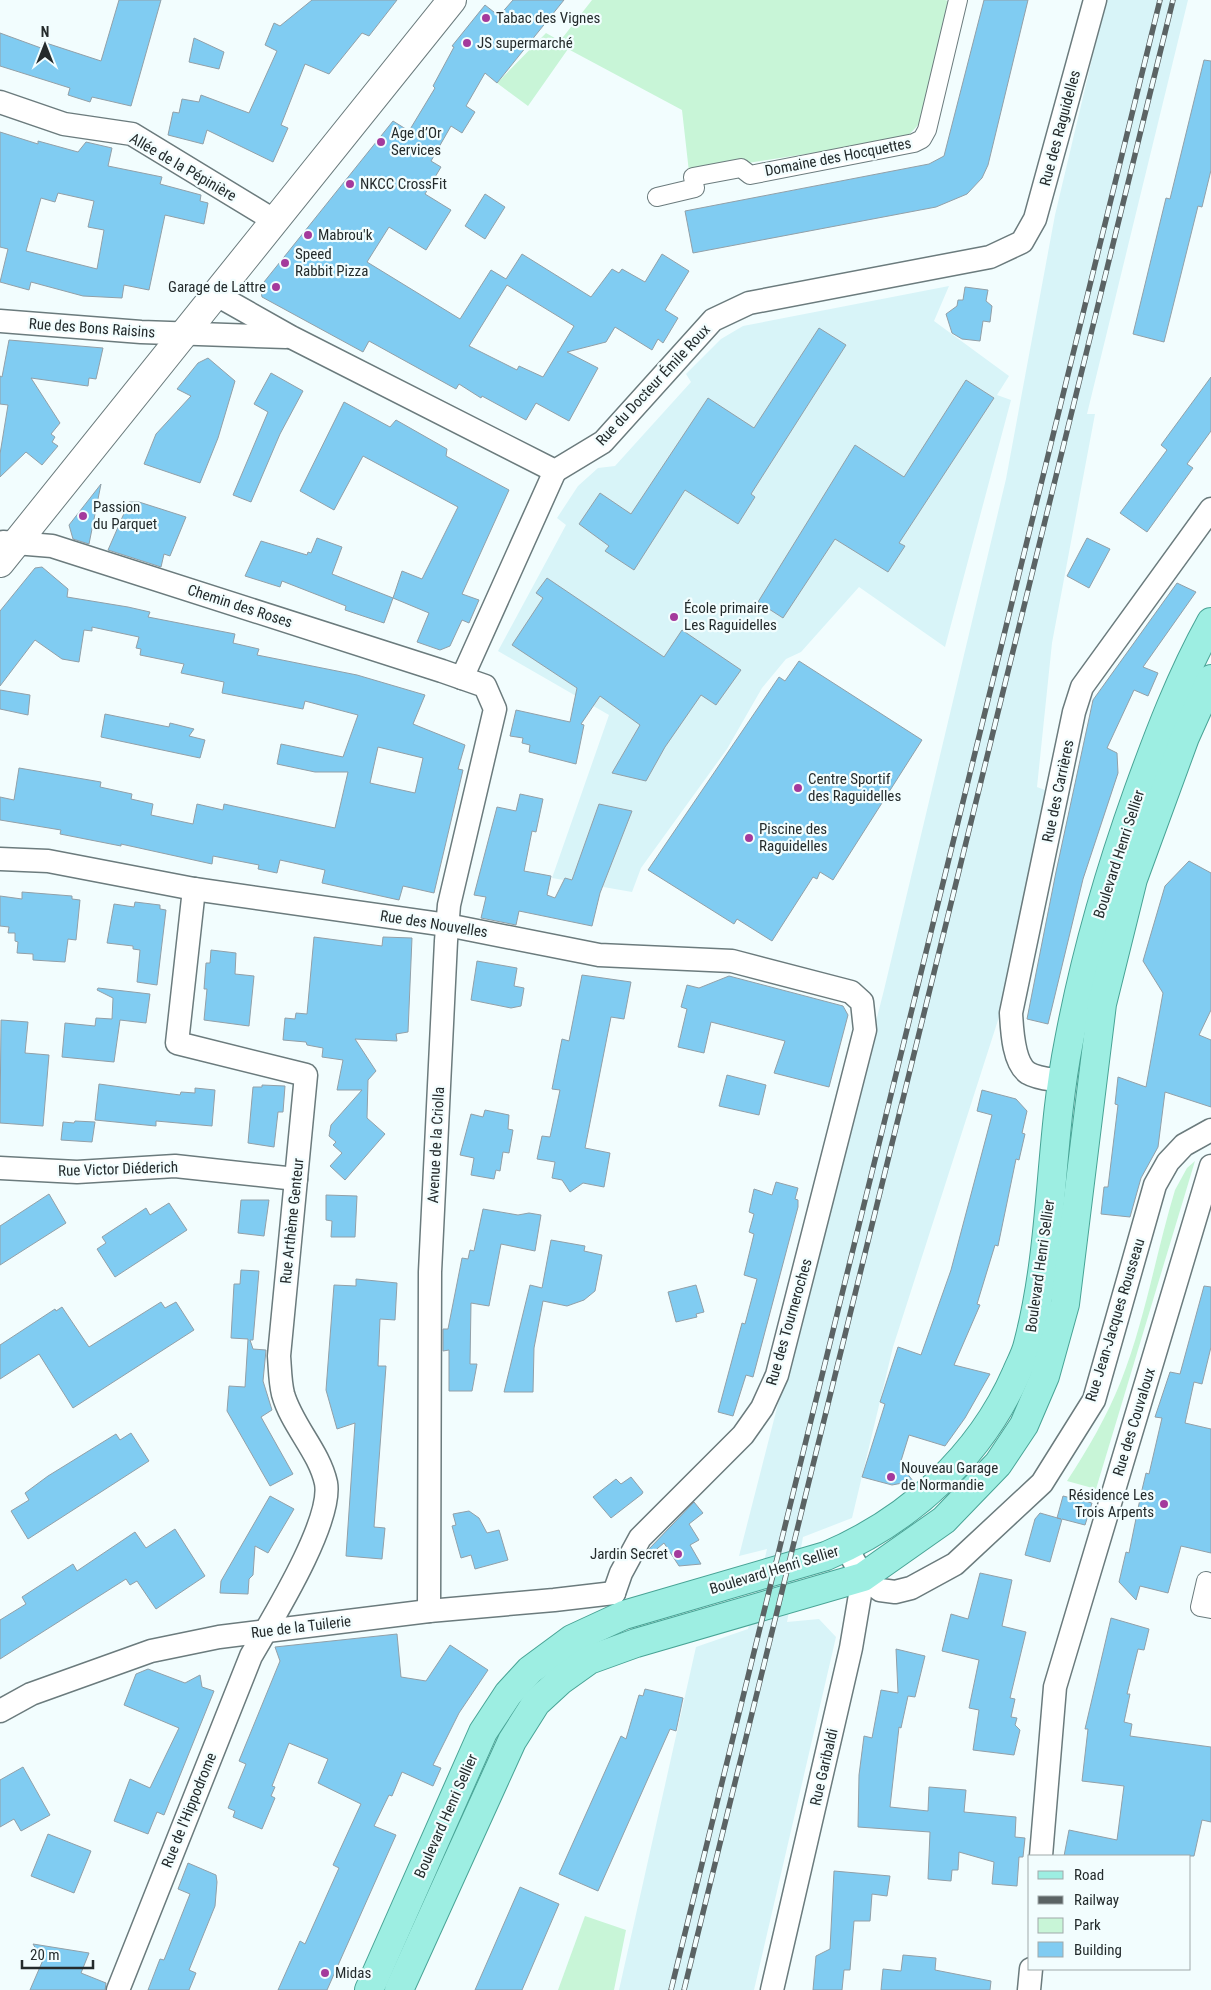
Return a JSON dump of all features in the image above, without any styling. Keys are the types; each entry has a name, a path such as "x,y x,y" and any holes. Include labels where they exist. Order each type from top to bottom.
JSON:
{"main road":[{"name":"Boulevard Henri Sellier","path":"369,1990 483,1732 508,1694 530,1670 619,1604 741,1580 836,1552 916,1503 955,1467 983,1433 1008,1392 1028,1347 1039,1285 1062,1081 1081,983 1110,872 1161,728 1211,622"},
{"name":"Boulevard Henri Sellier","path":"399,1990 512,1741 536,1703 561,1680 589,1660 636,1643 863,1577 944,1520 998,1464 1024,1425 1045,1376 1065,1304 1102,1004 1133,879 1185,738 1211,679"},
{"path":"619,1604 636,1643"}],"street":[{"path":"5,549 184,334 452,0"},
{"name":"Domaine des Hocquettes","path":"657,197 695,188 693,177 741,168 750,175 914,143 922,139 927,130 958,0"},
{"name":"Rue des Raguidelles","path":"1013,248 1022,242 1035,219 1095,0"},
{"name":"Allée de la Pépinière","path":"0,102 64,124 132,134 275,221"},
{"name":"Rue du Docteur Émile Roux","path":"555,471 603,442 713,320 749,304 990,257 1013,248"},
{"path":"215,294 291,337 555,471 462,678"},
{"name":"Rue des Bons Raisins","path":"0,321 184,334"},
{"path":"184,334 291,337"},
{"name":"Rue des Carrières","path":"1062,1081 1037,1077 1026,1072 1013,1042 1011,1013 1074,712 1082,687 1211,509"},
{"name":"Chemin des Roses","path":"5,549 52,546 485,686"},
{"name":"Avenue de la Criolla","path":"429,1612 430,1272 447,925 449,906 495,709 485,686"},
{"name":"Rue des Nouvelles","path":"0,859 48,861 194,889 447,925 599,954 732,961 851,992 862,1002"},
{"name":"Rue Arthème Genteur","path":"194,889 178,1043 306,1075 279,1356 283,1394 313,1451 326,1483 326,1497 324,1510 308,1548 277,1613 265,1631"},
{"name":"Rue des Tourneroches","path":"619,1604 621,1573 640,1538 743,1435 762,1408 777,1375 865,1030 862,1002"},
{"name":"Rue Jean-Jacques Rousseau","path":"863,1577 880,1590 895,1592 911,1588 955,1564 1042,1483 1094,1400 1156,1185 1168,1162 1184,1145 1209,1138"},
{"name":"Rue Victor Diéderich","path":"0,1168 76,1172 175,1166 296,1179"},
{"name":"Rue des Couvaloux","path":"1041,1855 1054,1687 1211,1166"},
{"path":"836,1552 863,1577"},
{"name":"Rue Garibaldi","path":"772,1990 851,1648 863,1577"},
{"path":"1206,1581 1200,1607 1211,1609"},
{"name":"Rue de la Tuilerie","path":"0,1711 31,1694 151,1651 219,1637 429,1612 619,1604"},
{"name":"Rue de l'Hippodrome","path":"118,1990 250,1656 265,1631"},
{"path":"1029,1990 1031,1970"}],"shaded area":[{"path":"1106,0 1188,0 1087,414 1095,414 1052,643 1037,787 1045,790 999,1017 893,1347 852,1518 803,1537 787,1622 819,1619 836,1637 754,1990 619,1990 696,1647 748,1629 767,1549 739,1556 884,990 1006,479 1055,215"},
{"name":"École primaire Les Raguidelles","path":"949,286 934,321 1009,376 997,395 1011,400 945,647 859,587 801,652 786,659 762,688 727,749 641,868 632,892 552,878 609,715 498,651 566,525 557,518 578,486 598,468 615,466 691,382 686,374 721,339 743,326"}],"green space":[{"path":"592,0 948,1 920,123 905,139 689,172 682,110 568,49 528,106 497,83 546,33 560,41"},
{"path":"1195,1161 1096,1489 1067,1481 1097,1432 1121,1381 1144,1310 1175,1190 1187,1168"},
{"path":"585,1916 626,1930 614,1990 558,1990"}],"building":[{"path":"119,0 161,0 131,106 92,97 90,102 68,95 70,88 0,66 0,33 41,48 43,42 101,61"},
{"path":"312,0 397,0 369,36 362,33 329,74 305,64 281,125 288,128 273,162 207,130 203,144 168,135 173,112 179,113 182,99 199,102 201,95 249,113 277,51 265,45 274,23 280,26"},
{"path":"513,0 564,0 497,83 485,73 466,106 475,112 462,133 451,126 431,161 441,167 425,194 451,210 426,250 389,227 367,262 460,319 491,270 506,279 522,254 591,297 612,269 619,273 622,269 645,282 662,254 689,271 665,310 678,318 663,343 658,339 652,350 615,327 606,342 567,352 598,368 569,421 536,403 526,420 482,396 481,398 459,384 456,389 369,341 363,352 262,297 260,287 393,121 409,131 435,88 433,86 454,47 452,46 485,5 499,16","holes":["507,285 574,326 543,377 519,366 517,370 469,346"]},
{"path":"984,0 1028,0 988,165 982,178 967,194 936,207 693,253 685,211 929,164 944,156"},
{"path":"194,38 224,52 219,69 189,62"},
{"path":"1204,60 1211,61 1211,170 1202,207 1198,206 1164,342 1133,334 1166,198 1170,199"},
{"path":"0,132 38,144 38,141 78,152 86,142 112,148 108,166 162,177 160,184 201,195 200,201 208,203 204,224 165,215 149,290 124,285 122,298 83,296 31,282 29,290 0,282 8,249 0,247","holes":["58,193 94,201 88,227 104,230 97,269 26,251 41,198 55,202"]},
{"path":"485,194 505,207 485,239 465,226"},
{"path":"965,287 988,290 986,301 992,306 990,322 983,321 980,341 962,339 952,333 946,314 957,306 958,300 963,300"},
{"path":"819,328 846,345 751,494 755,497 738,524 685,490 634,570 605,551 609,546 579,524 600,493 631,514 708,398 754,428"},
{"path":"9,340 103,348 96,379 89,378 88,386 31,378 60,423 51,434 55,437 52,442 58,446 42,465 26,452 0,477 0,454 8,405 0,404 0,376 2,377"},
{"path":"208,358 235,381 218,438 200,483 144,464 156,434 191,396 177,389 198,363"},
{"path":"271,373 303,391 280,434 251,502 233,495 268,412 254,404"},
{"path":"1211,377 1211,431 1187,464 1193,468 1147,532 1120,513 1167,450 1161,445"},
{"path":"966,380 994,398 899,543 905,546 888,572 835,539 783,618 758,602 855,445 904,477"},
{"path":"344,402 390,427 396,420 447,449 446,456 509,490 462,594 479,600 469,623 462,620 450,646 440,650 417,642 429,613 393,598 402,571 422,579 458,507 363,456 334,510 300,491"},
{"path":"101,484 89,544 73,539 69,525"},
{"path":"129,502 139,502 186,517 170,556 164,554 161,567 108,550"},
{"path":"317,538 342,547 332,574 393,598 384,623 345,610 346,606 282,581 280,587 245,576 261,541 307,555 308,552 311,553"},
{"path":"1087,538 1110,549 1089,588 1067,576"},
{"path":"42,567 68,589 67,597 128,607 150,612 148,617 235,634 233,643 259,649 257,655 357,675 425,695 413,724 465,745 458,769 463,770 434,893 403,886 399,900 322,883 325,870 280,860 277,873 258,869 259,865 213,856 212,864 121,844 121,846 60,834 61,830 0,820 0,797 14,800 19,768 101,782 100,787 132,794 131,799 153,804 151,815 193,824 197,804 223,810 224,804 335,828 348,772 315,772 277,764 281,744 343,757 358,715 305,701 303,709 222,693 224,682 181,673 184,664 140,655 141,649 136,648 139,637 92,627 92,631 84,630 79,662 62,659 35,640 0,686 0,611 35,568","holes":["378,747 423,758 415,793 370,783"]},
{"path":"547,578 664,657 682,630 741,670 716,705 701,695 665,747 646,781 612,773 640,725 600,696 581,724 584,725 576,764 529,752 530,745 522,743 523,738 510,736 516,710 570,722 577,688 512,645 543,598 536,593"},
{"path":"1177,583 1196,592 1143,667 1158,673 1148,696 1134,690 1107,748 1117,753 1118,773 1083,879 1048,1024 1027,1019 1093,700"},
{"name":"Centre Sportif des Raguidelles","path":"799,661 922,740 833,880 820,872 817,879 813,877 772,941 737,919 734,924 648,870 779,677 785,681"},
{"path":"0,690 30,695 28,715 0,709"},
{"path":"105,714 169,727 170,723 194,729 189,736 205,740 200,758 101,737"},
{"path":"520,794 543,799 536,832 532,831 524,871 551,876 547,895 555,898 565,878 572,880 599,804 632,811 600,893 592,926 519,911 516,925 481,918 486,897 474,895 497,807 516,811"},
{"path":"1189,861 1211,873 1211,1010 1199,1035 1211,1040 1211,1107 1165,1092 1158,1147 1141,1178 1130,1217 1101,1214 1104,1187 1108,1187 1118,1105 1115,1104 1118,1077 1146,1087 1163,993 1143,961 1165,886"},
{"path":"22,892 72,896 72,899 80,900 76,940 68,939 65,962 33,960 33,954 17,953 18,942 15,941 15,933 8,933 9,927 0,926 0,896 22,899"},
{"path":"135,902 160,905 160,909 166,910 157,985 137,982 140,950 133,949 133,946 107,943 114,904 134,907"},
{"path":"314,937 382,946 383,937 412,938 408,1032 396,1034 397,1041 355,1039 376,1071 368,1080 367,1118 385,1134 345,1180 330,1166 342,1153 333,1145 336,1142 329,1136 331,1125 362,1090 337,1090 343,1060 322,1057 323,1048 307,1045 306,1042 283,1040 285,1018 295,1019 296,1013 307,1014"},
{"path":"211,950 236,953 235,974 254,976 249,1026 204,1020 207,989 204,989 206,963 210,963"},
{"path":"477,961 517,968 514,986 524,988 521,1006 511,1008 471,1000"},
{"path":"582,975 631,982 624,1019 611,1017 585,1148 610,1153 604,1187 583,1183 570,1192 562,1180 552,1178 555,1162 537,1159 542,1136 550,1137 560,1090 552,1089 562,1039 569,1041"},
{"path":"729,976 843,1006 848,1015 829,1087 774,1073 785,1041 711,1022 704,1053 678,1047 687,1009 681,1007 687,985 699,988"},
{"path":"98,988 150,994 146,1023 120,1020 114,1062 62,1057 65,1023 95,1026 96,1018 112,1019 113,998 97,990"},
{"path":"1,1020 28,1022 25,1053 49,1055 43,1126 0,1123"},
{"path":"727,1075 766,1085 759,1115 719,1106"},
{"path":"99,1084 180,1095 181,1092 195,1093 195,1088 215,1090 212,1126 156,1121 156,1126 95,1120"},
{"path":"262,1085 285,1086 283,1112 278,1112 274,1147 248,1143 253,1087 262,1087"},
{"path":"982,1090 1016,1099 1027,1111 1022,1133 1025,1134 1019,1160 1016,1159 998,1246 995,1245 977,1304 980,1305 954,1365 990,1374 965,1418 945,1446 909,1435 900,1464 913,1481 892,1485 862,1477 885,1404 880,1402 898,1347 921,1355 951,1270 992,1115 977,1111"},
{"path":"485,1110 509,1115 508,1129 513,1130 509,1153 503,1152 500,1171 496,1170 494,1179 471,1175 474,1158 460,1155 471,1114 483,1117"},
{"path":"75,1121 95,1122 92,1142 61,1140 63,1122 74,1123"},
{"path":"776,1182 798,1188 795,1199 798,1200 798,1207 753,1377 746,1375 733,1416 718,1412 742,1323 745,1324 757,1279 744,1275 754,1234 749,1232 754,1214 749,1212 754,1189 772,1195"},
{"path":"49,1194 66,1223 0,1265 0,1226"},
{"path":"326,1195 357,1196 355,1237 331,1237 332,1221 326,1220"},
{"path":"241,1200 269,1200 264,1236 238,1233"},
{"path":"169,1203 187,1230 115,1277 97,1249 106,1243 102,1237 146,1208 150,1215"},
{"path":"483,1209 518,1215 529,1213 541,1215 535,1251 501,1244 489,1306 471,1303 470,1364 477,1364 472,1391 449,1391 449,1350 443,1351 443,1329 448,1329 462,1258 468,1259 470,1250 474,1251"},
{"path":"551,1240 585,1246 584,1251 602,1255 595,1291 584,1300 567,1306 543,1301 534,1348 533,1392 504,1392 530,1285 542,1288"},
{"path":"241,1270 259,1271 253,1340 250,1340 253,1349 266,1350 263,1381 272,1410 261,1417 293,1474 270,1486 227,1411 229,1386 245,1387 248,1339 231,1338 234,1284 240,1284"},
{"path":"356,1279 397,1283 395,1320 380,1319 378,1366 386,1366 374,1527 385,1528 382,1559 346,1556 355,1423 337,1429 326,1390 334,1285 356,1286"},
{"path":"696,1285 704,1312 696,1314 697,1317 676,1322 668,1292"},
{"path":"1204,1286 1211,1287 1211,1347 1202,1384 1194,1382 1185,1423 1211,1429 1211,1553 1181,1546 1168,1593 1140,1586 1136,1600 1119,1582 1126,1552 1129,1553 1146,1473 1149,1474 1162,1418 1155,1417 1170,1372 1180,1374"},
{"path":"161,1302 165,1308 176,1302 194,1330 73,1408 39,1354 0,1379 0,1345 55,1309 56,1311 62,1307 89,1347"},
{"path":"131,1433 149,1461 28,1539 11,1511 29,1500 25,1493 48,1476 116,1434 120,1440"},
{"path":"631,1477 643,1492 611,1518 593,1497 616,1479 621,1484"},
{"path":"270,1496 294,1509 268,1553 255,1546 253,1575 249,1579 248,1594 220,1593 221,1581"},
{"path":"1063,1496 1092,1503 1085,1525 1062,1519 1050,1562 1025,1555 1035,1519 1040,1513 1057,1518"},
{"path":"694,1502 703,1513 689,1524 699,1540 690,1545 701,1564 679,1566 664,1543 652,1553 649,1549"},
{"path":"469,1511 479,1518 487,1533 499,1530 508,1560 475,1569 471,1555 461,1558 452,1526 456,1525 453,1514"},
{"path":"175,1529 205,1576 156,1609 137,1581 130,1585 126,1579 0,1659 0,1620 26,1604 22,1597 73,1564 77,1571 135,1532 146,1548"},
{"path":"980,1573 1012,1580 1002,1626 1026,1632 1010,1698 1015,1699 1011,1717 1017,1718 1015,1725 1020,1730 1014,1755 973,1750 979,1710 969,1708 979,1660 942,1651 951,1614 968,1619"},
{"path":"1111,1618 1149,1629 1144,1650 1138,1649 1127,1694 1130,1694 1124,1722 1132,1724 1130,1736 1211,1747 1211,1822 1202,1820 1194,1856 1064,1855 1069,1830 1117,1840 1124,1786 1082,1781 1088,1729 1085,1729"},
{"path":"397,1634 401,1677 426,1681 450,1645 488,1670 459,1713 433,1765 441,1768 433,1786 402,1772 392,1796 389,1795 374,1826 396,1835 327,1990 278,1990 300,1941 305,1944 339,1868 333,1865 361,1804 318,1783 328,1759 289,1743 272,1786 275,1787 271,1796 275,1798 262,1829 233,1817 235,1811 228,1808 246,1764 239,1761 280,1661 275,1647"},
{"path":"896,1649 925,1656 915,1697 908,1696 901,1728 899,1727 890,1807 928,1811 929,1787 966,1790 964,1812 1016,1817 1015,1837 1025,1838 1023,1857 1019,1857 1017,1886 992,1884 994,1862 959,1852 958,1870 952,1870 951,1881 928,1879 930,1832 858,1827 859,1775 864,1736 872,1738 881,1690 898,1693"},
{"path":"148,1669 185,1683 200,1675 202,1687 214,1691 164,1815 157,1812 148,1834 114,1821 130,1779 150,1788 179,1728 124,1705 136,1674"},
{"path":"645,1689 683,1698 676,1731 670,1729 598,1891 559,1874 621,1736 626,1739 639,1695 643,1696"},
{"path":"23,1767 50,1815 21,1831 14,1819 0,1827 0,1780"},
{"path":"48,1834 91,1851 74,1893 31,1876"},
{"path":"188,1863 216,1875 217,1882 215,1906 189,1970 196,1973 189,1990 148,1990 160,1959 164,1960 190,1894 178,1889"},
{"path":"834,1871 890,1876 887,1896 872,1894 870,1921 854,1921 850,1970 844,1970 842,1990 813,1990 816,1956 830,1949"},
{"path":"520,1887 559,1904 522,1990 475,1990"},
{"path":"33,1944 89,1953 81,1973 106,1983 105,1990 30,1990 43,1960"},
{"path":"903,1955 936,1958 935,1970 991,1981 990,1990 881,1990 883,1969 901,1971"}],"railway":[{"path":"671,1990 1160,0"},
{"path":"684,1990 1173,0"}],"place":[{"name":"Tabac des Vignes","path":"486,18"},
{"name":"JS supermarché","path":"467,43"},
{"name":"Age d’Or Services","path":"381,142"},
{"name":"NKCC CrossFit","path":"350,184"},
{"name":"Mabrou'k","path":"308,235"},
{"name":"Speed Rabbit Pizza","path":"285,263"},
{"name":"Garage de Lattre","path":"276,287"},
{"name":"Passion du Parquet","path":"83,516"},
{"name":"École primaire Les Raguidelles","path":"674,617"},
{"name":"Centre Sportif des Raguidelles","path":"798,788"},
{"name":"Piscine des Raguidelles","path":"749,838"},
{"name":"Nouveau Garage de Normandie","path":"891,1477"},
{"name":"Résidence Les Trois Arpents","path":"1164,1504"},
{"name":"Jardin Secret","path":"678,1554"},
{"name":"Midas","path":"325,1973"}]}
